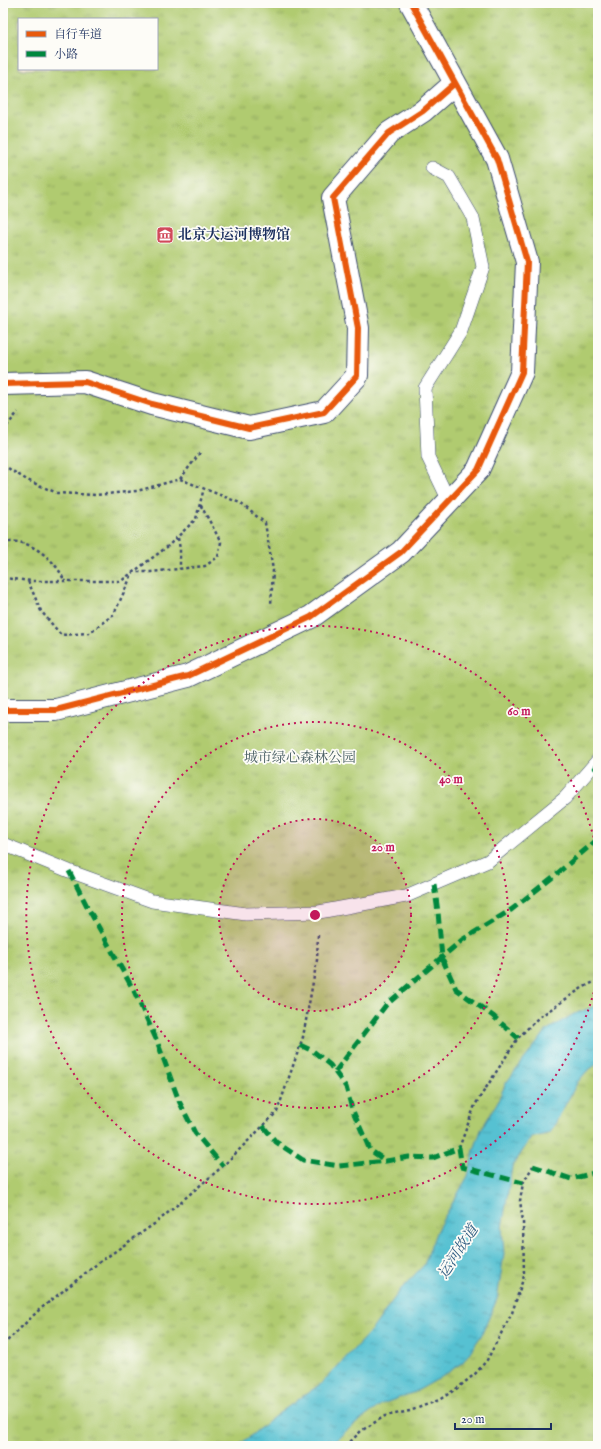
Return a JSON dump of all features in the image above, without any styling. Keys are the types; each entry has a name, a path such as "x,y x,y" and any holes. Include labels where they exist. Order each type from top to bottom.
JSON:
{"street":[{"path":"3,710 56,710 188,676 311,617 401,552 478,470 522,372 527,262 497,159 410,3"},
{"path":"3,384 85,382 152,404 249,428 324,412 357,376 358,328 333,198 389,133 423,111 455,83"}],"lane":[{"path":"432,168 449,177 473,218 483,267 461,331 425,388 428,457 449,501"},
{"path":"3,844 69,871 152,901 246,914 319,912 406,896 488,861 565,798 598,760"}],"path":[{"path":"3,431 21,410"},
{"path":"180,479 200,453"},
{"path":"3,465 27,480 58,493 96,495 137,491 180,479 240,503 265,523 273,570 271,637"},
{"path":"3,578 28,581 64,582 120,581 167,547 196,519 204,488"},
{"path":"133,572 151,572 205,566 218,557 221,542 200,504"},
{"path":"178,537 180,549 180,569"},
{"path":"3,544 7,542 27,543 48,558 62,574 64,582"},
{"path":"28,581 41,611 61,635 89,634 114,614 133,572"},
{"path":"3,1345 39,1310 56,1296 97,1264 157,1222 223,1166 277,1112 303,1037 317,960 319,912"},
{"path":"459,1148 475,1105 518,1038 538,1018 582,988 598,980"},
{"path":"346,1446 361,1431 385,1416 410,1411 439,1400 476,1372 487,1360 512,1313 524,1276 523,1221 520,1201 523,1183 533,1166"}],"green space":[{"name":"城市绿心森林公园","path":"3,3 598,3 598,1446 3,1446"}],"water":[{"name":"运河故道","path":"598,1005 598,1063 586,1072 577,1083 550,1133 531,1138 512,1167 502,1228 504,1254 497,1299 481,1336 463,1362 440,1378 415,1392 382,1404 346,1431 330,1446 238,1446 275,1416 322,1383 371,1331 401,1289 424,1265 437,1230 468,1176 474,1150 481,1130 497,1103 506,1083 547,1030 574,1014"}],"marked path":[{"path":"593,766 598,770"},
{"path":"335,1072 386,1005 462,940 511,910 598,839"},
{"path":"69,871 134,991 157,1041 179,1101 195,1133 223,1166"},
{"path":"434,884 442,958 456,989 493,1016 518,1038"},
{"path":"300,1045 313,1051 330,1065 346,1087 352,1109 370,1150 386,1161 409,1157 433,1158 459,1148 462,1167 523,1183"},
{"path":"263,1126 276,1142 303,1160 339,1166 386,1161"},
{"path":"533,1166 571,1179 598,1172"}],"cycle path":[{"path":"3,710 56,710 188,676 311,617 401,552 478,470 522,372 527,262 497,159 411,3"},
{"path":"3,384 85,382 152,404 249,428 324,412 357,376 358,328 333,198 389,133 423,111 455,83"}],"place":[{"name":"北京大运河博物馆","path":"165,235"}]}
